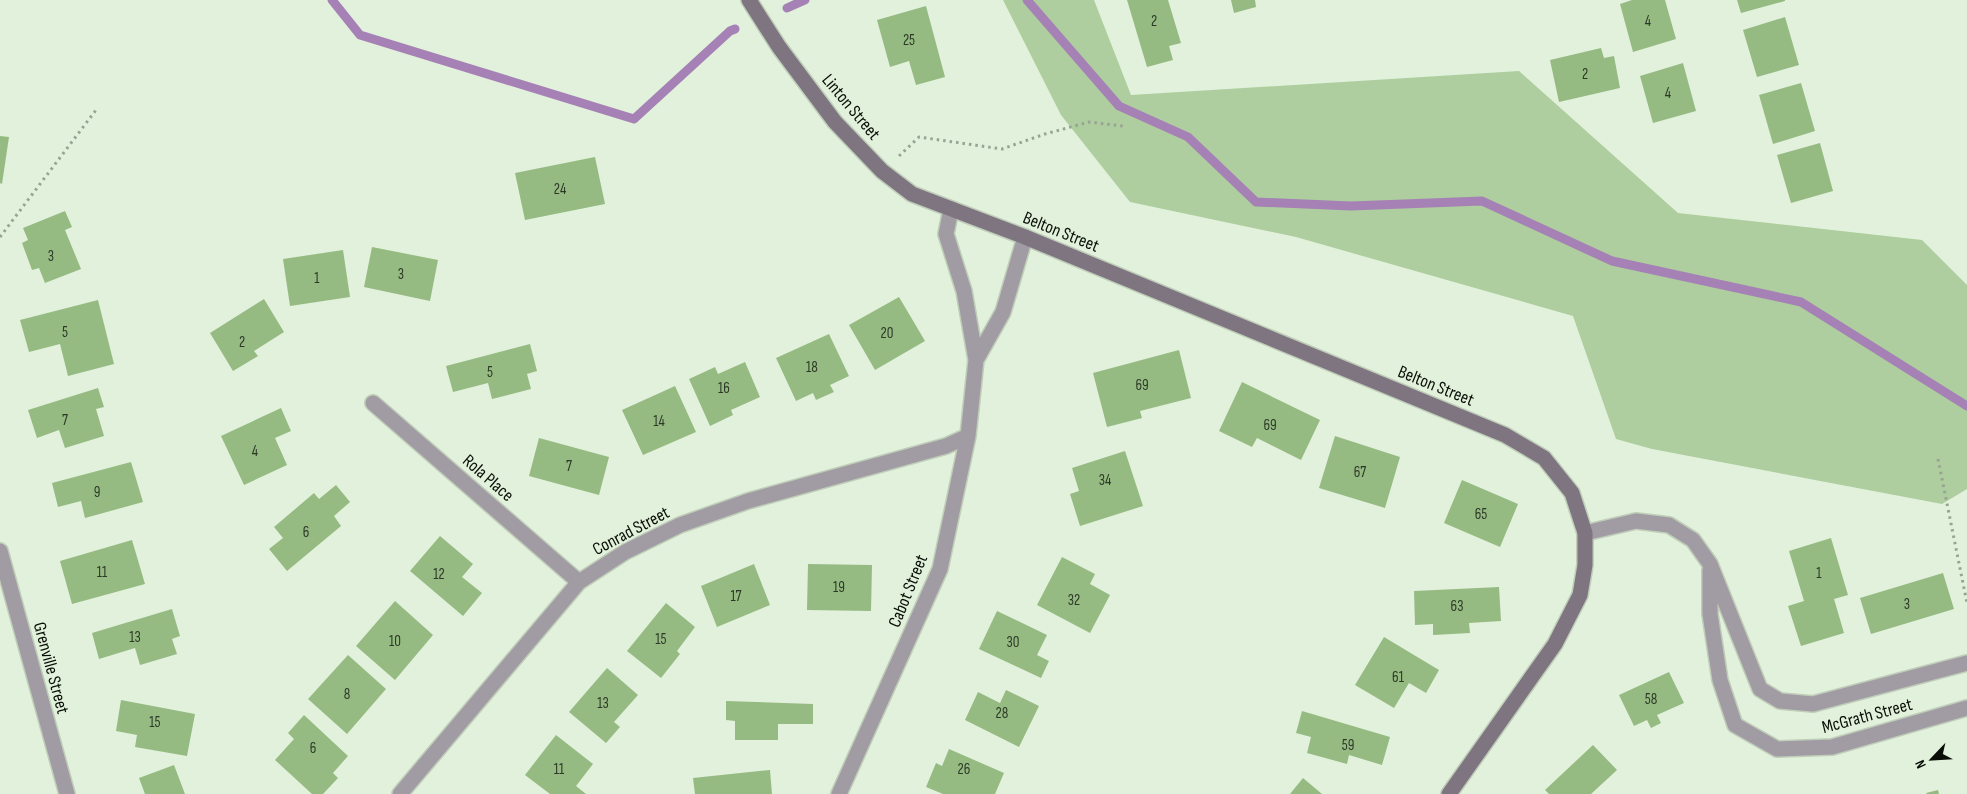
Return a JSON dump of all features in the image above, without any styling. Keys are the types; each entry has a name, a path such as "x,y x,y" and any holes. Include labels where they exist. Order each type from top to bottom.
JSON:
{"street":[{"name":"Linton Street","path":"750,0 779,47 836,122 882,171 912,194 951,209"},
{"name":"Belton Street","path":"951,209 1025,237 1505,435 1544,458 1572,493 1584,533 1585,565 1580,596 1554,644 1449,794"},
{"name":"Cabot Street","path":"839,794 940,569 968,436 976,360 964,291 946,234 951,209"},
{"name":"Cabot Street","path":"976,360 1003,312 1025,237"},
{"name":"Rola Place","path":"373,402 579,582"},
{"name":"Conrad Street","path":"400,794 579,582 625,552 680,525 748,500 946,446 968,436"},
{"name":"McGrath Street","path":"1584,533 1636,521 1669,525 1693,540 1710,564 1760,689 1780,701 1813,704 1967,663"},
{"name":"Grenville Street","path":"0,551 67,794"},
{"name":"McGrath Street","path":"1710,564 1710,614 1720,680 1735,725 1777,749 1832,747 1967,708"}],"path":[{"path":"0,237 96,110"},
{"path":"882,171 919,137 1002,149 1045,134 1089,122 1123,126"},
{"path":"1938,459 1967,603"}],"green space":[{"path":"1003,0 1094,0 1131,95 1519,71 1678,213 1922,240 1967,285 1967,489 1942,504 1652,449 1616,439 1573,316 1296,237 1130,202 1061,115"}],"building":[{"path":"1127,0 1168,0 1181,43 1169,46 1173,60 1147,67"},
{"path":"1231,0 1255,0 1256,7 1234,13"},
{"path":"1632,0 1665,0 1676,39 1633,52 1620,4"},
{"path":"1737,0 1785,0 1785,1 1741,13"},
{"path":"926,6 945,77 916,85 909,61 890,67 877,20"},
{"path":"1785,17 1799,65 1757,77 1743,30"},
{"path":"1601,48 1604,58 1614,56 1620,88 1559,102 1550,60"},
{"path":"1683,63 1696,111 1653,123 1640,76"},
{"path":"1801,83 1815,131 1773,144 1759,95"},
{"path":"0,136 9,137 2,184 0,183"},
{"path":"1820,143 1833,191 1791,203 1777,155"},
{"path":"595,157 605,204 525,220 515,173"},
{"path":"65,211 72,227 65,230 81,269 45,283 39,268 32,270 22,243 28,240 23,228"},
{"path":"372,247 438,260 430,301 364,287"},
{"path":"343,250 350,297 290,306 283,259"},
{"path":"899,297 925,341 875,370 849,325"},
{"path":"264,299 284,332 254,351 258,356 233,371 210,333"},
{"path":"98,300 114,364 68,376 60,344 29,352 20,320"},
{"path":"829,334 849,376 830,385 834,392 816,400 813,393 796,401 776,358"},
{"path":"530,344 537,371 527,374 531,389 492,399 488,383 453,392 446,366"},
{"path":"1179,350 1191,398 1140,411 1142,418 1107,427 1093,373"},
{"path":"745,362 760,397 731,410 733,415 710,426 689,379 715,367 718,374"},
{"path":"1242,382 1320,420 1301,460 1257,438 1252,447 1219,431"},
{"path":"675,386 696,432 643,455 622,410"},
{"path":"98,388 104,407 96,409 104,436 65,448 59,430 37,438 28,410"},
{"path":"281,408 291,431 275,438 287,465 244,485 221,436"},
{"path":"1335,436 1400,457 1385,508 1319,488"},
{"path":"539,438 609,457 599,495 529,476"},
{"path":"1125,451 1143,506 1080,526 1070,494 1079,491 1072,468"},
{"path":"131,462 143,502 85,518 81,501 58,507 52,483"},
{"path":"1462,480 1518,504 1500,547 1444,523"},
{"path":"336,485 350,502 334,516 341,526 287,571 269,549 283,538 274,527 314,493 319,499"},
{"path":"440,536 473,564 462,577 482,593 463,616 410,571"},
{"path":"1831,538 1848,595 1834,599 1844,633 1801,646 1788,606 1804,601 1789,551"},
{"path":"132,540 145,584 72,604 60,561"},
{"path":"1062,557 1095,574 1090,584 1110,595 1090,633 1037,605"},
{"path":"754,564 770,605 717,627 701,586"},
{"path":"808,564 872,565 871,611 807,610"},
{"path":"1943,573 1954,609 1871,634 1860,598"},
{"path":"1499,587 1501,621 1469,623 1470,633 1433,635 1433,624 1415,625 1414,591"},
{"path":"395,601 433,635 395,680 356,646"},
{"path":"666,603 695,627 677,651 680,654 661,678 627,651"},
{"path":"172,609 180,636 172,639 177,654 140,665 135,648 99,659 92,633"},
{"path":"997,611 1047,635 1037,655 1049,661 1041,678 979,649"},
{"path":"1384,637 1439,670 1426,693 1409,683 1394,708 1355,685"},
{"path":"348,655 386,689 347,734 308,699"},
{"path":"607,668 638,695 614,722 620,727 606,743 569,712"},
{"path":"1669,672 1684,703 1657,715 1661,723 1651,728 1647,720 1634,726 1619,695"},
{"path":"1006,690 1039,706 1019,747 965,720 978,692 1000,703"},
{"path":"121,700 195,714 187,756 135,747 137,735 116,731"},
{"path":"726,701 813,704 813,724 778,724 778,740 735,740 735,721 726,720"},
{"path":"1302,711 1390,737 1382,765 1349,755 1347,764 1307,753 1311,737 1296,733"},
{"path":"304,715 348,756 333,773 338,778 323,794 312,794 275,760 294,739 288,733"},
{"path":"556,735 593,764 576,786 586,794 550,794 525,775"},
{"path":"1593,745 1617,770 1591,794 1549,794 1545,790"},
{"path":"949,749 1004,773 995,794 943,794 926,787 936,763 942,766"},
{"path":"174,765 185,794 145,794 139,778"},
{"path":"770,770 772,794 695,794 693,778"},
{"path":"1303,778 1322,794 1290,794"},
{"path":"1938,790 1939,794 1926,793"}],"waterway":[{"path":"332,0 360,35 634,119 730,31 735,29"},
{"path":"787,8 805,0"},
{"path":"1027,0 1119,106 1188,137 1256,202 1351,206 1482,201 1612,261 1801,302 1967,406"}]}
